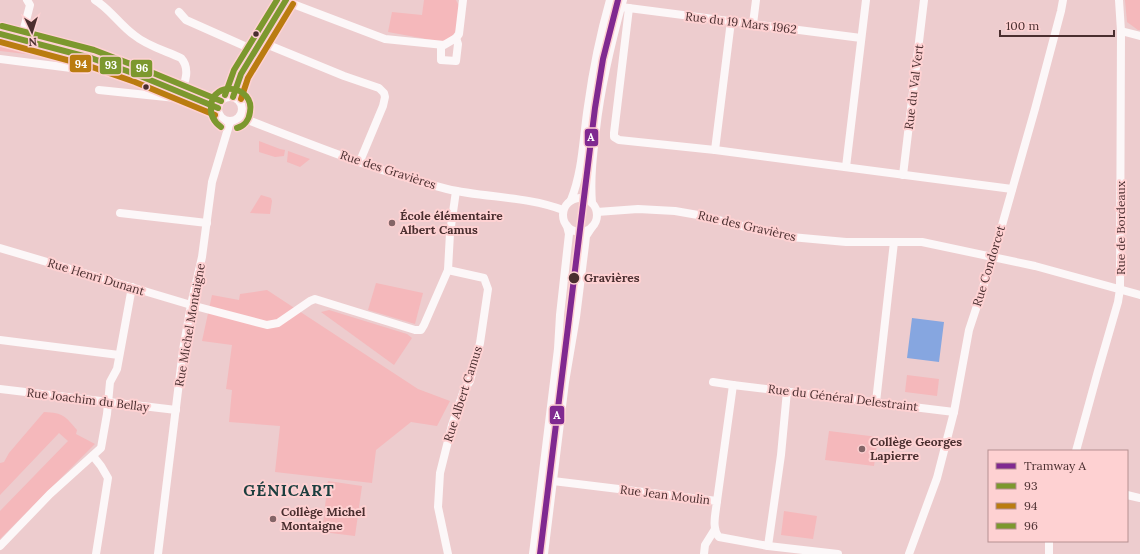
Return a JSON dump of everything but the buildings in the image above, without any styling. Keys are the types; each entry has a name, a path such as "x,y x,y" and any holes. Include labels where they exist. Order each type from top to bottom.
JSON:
{"street":[{"path":"21,40 30,5 27,0"},
{"path":"95,0 136,37 181,58 185,63 186,70 185,84 182,93 176,98 99,90"},
{"path":"233,97 242,74 286,0 385,39 444,45 456,38 459,34 463,0"},
{"path":"533,554 558,348 569,234 563,216 563,210 571,200 577,184 596,57 610,0"},
{"path":"753,24 756,0"},
{"path":"846,167 866,0"},
{"name":"Rue du Val Vert","path":"903,175 924,0"},
{"name":"Rue Condorcet","path":"909,554 937,478 954,412 969,330 1035,109 1063,0"},
{"name":"Rue de Bordeaux","path":"1076,450 1118,302 1120,289 1121,31 1119,0"},
{"path":"625,5 614,133 614,137 618,140 715,150 1012,189"},
{"path":"544,554 565,382 576,317 586,236 597,217 592,203 591,186 592,160 598,109 607,59 625,5"},
{"name":"Rue du 19 Mars 1962","path":"625,5 861,38"},
{"path":"179,12 186,20 256,51"},
{"path":"715,150 731,21"},
{"path":"1121,31 1140,36"},
{"path":"0,34 91,58 138,75 218,108"},
{"path":"441,45 441,60 456,61 458,44 456,38"},
{"path":"261,42 344,76 379,88 384,92 385,97 383,106 360,161"},
{"path":"0,60 87,70 91,58"},
{"path":"233,97 237,98 243,109 237,120 230,122 221,117 218,108 219,104 225,98 233,97"},
{"name":"Rue des Gravières","path":"240,117 405,178 456,191 542,204 563,210"},
{"name":"Rue Michel Montaigne","path":"158,554 183,350 202,257 212,182 230,122"},
{"path":"448,270 450,232 456,191"},
{"path":"571,200 584,198 592,203"},
{"name":"Rue des Gravières","path":"596,212 638,209 675,211 698,214 791,237 846,242 922,242 1035,266 1140,295"},
{"path":"120,213 207,223"},
{"path":"566,226 578,232 585,231 592,227"},
{"path":"876,402 894,242"},
{"name":"Rue Henri Dunant","path":"0,248 132,288 267,325 278,323 315,299 415,330 421,330 448,270"},
{"name":"Rue Albert Camus","path":"448,270 484,278 488,289 480,343 474,365 452,425 440,473 438,506 448,554"},
{"path":"0,546 50,494 101,448 103,443 110,382 117,369 132,288"},
{"path":"0,340 119,355"},
{"name":"Rue du Général Delestraint","path":"714,382 954,412"},
{"path":"717,501 733,385"},
{"name":"Rue Joachim du Bellay","path":"0,389 176,410"},
{"path":"768,546 781,455 787,391"},
{"path":"92,456 101,466 108,478 96,554"},
{"name":"Rue Jean Moulin","path":"552,481 717,501 715,529"},
{"path":"1128,495 1140,498"},
{"path":"715,529 716,534 719,537 768,546 838,554"},
{"path":"704,554 705,545 715,529"},
{"path":"1048,542 1049,554"}],"shaded area":[{"path":"424,0 456,0 459,6 457,28 452,38 443,42 388,32 392,12 422,15"},
{"path":"1125,0 1140,0 1140,30 1127,22"},
{"path":"0,43 70,59 0,51"},
{"path":"259,141 285,150 284,156 275,157 259,152"},
{"path":"288,151 310,159 300,167 287,162"},
{"path":"261,195 271,198 270,214 250,213"},
{"path":"376,283 423,293 415,324 368,310"},
{"path":"267,290 418,389 450,401 437,426 411,422 376,450 372,483 275,472 280,426 229,422 232,390 226,389 232,345 202,341 212,295 239,300 240,294"},
{"path":"329,310 407,334 412,338 394,365 321,312"},
{"path":"907,375 939,379 937,396 905,392"},
{"path":"44,412 56,413 64,416 77,430 76,434 95,444 0,539 0,511 68,441 59,433 0,495 0,463 4,462 9,453"},
{"path":"829,431 878,437 874,466 825,460"},
{"path":"328,481 362,486 355,536 322,532"},
{"path":"784,511 817,516 813,539 781,535"}],"water":[{"path":"912,318 944,322 939,362 907,358"}],"tram line":[{"name":"A","path":"540,554 595,108 603,59 618,0"}],"transit line":[{"name":"96","path":"225,95 234,70 277,0"},
{"name":"93","path":"233,97 241,74 286,0"},
{"name":"94","path":"241,99 248,78 293,4"},
{"name":"96","path":"2,26 94,50 221,101"},
{"name":"93","path":"0,34 91,58 138,75 218,108"},
{"name":"94","path":"0,42 89,66 135,82 215,115"},
{"name":"96","path":"221,127 214,121 212,116 211,106 213,97 226,89 233,89 246,96 250,103 250,112 246,122 237,128"}],"place":[{"name":"École élémentaire Albert Camus","path":"392,223"},
{"name":"Gravières","path":"574,278"},
{"name":"Collège Georges Lapierre","path":"862,449"},
{"name":"Collège Michel Montaigne","path":"273,519"}],"district":[{"name":"GÉNICART","path":"289,490"}]}
